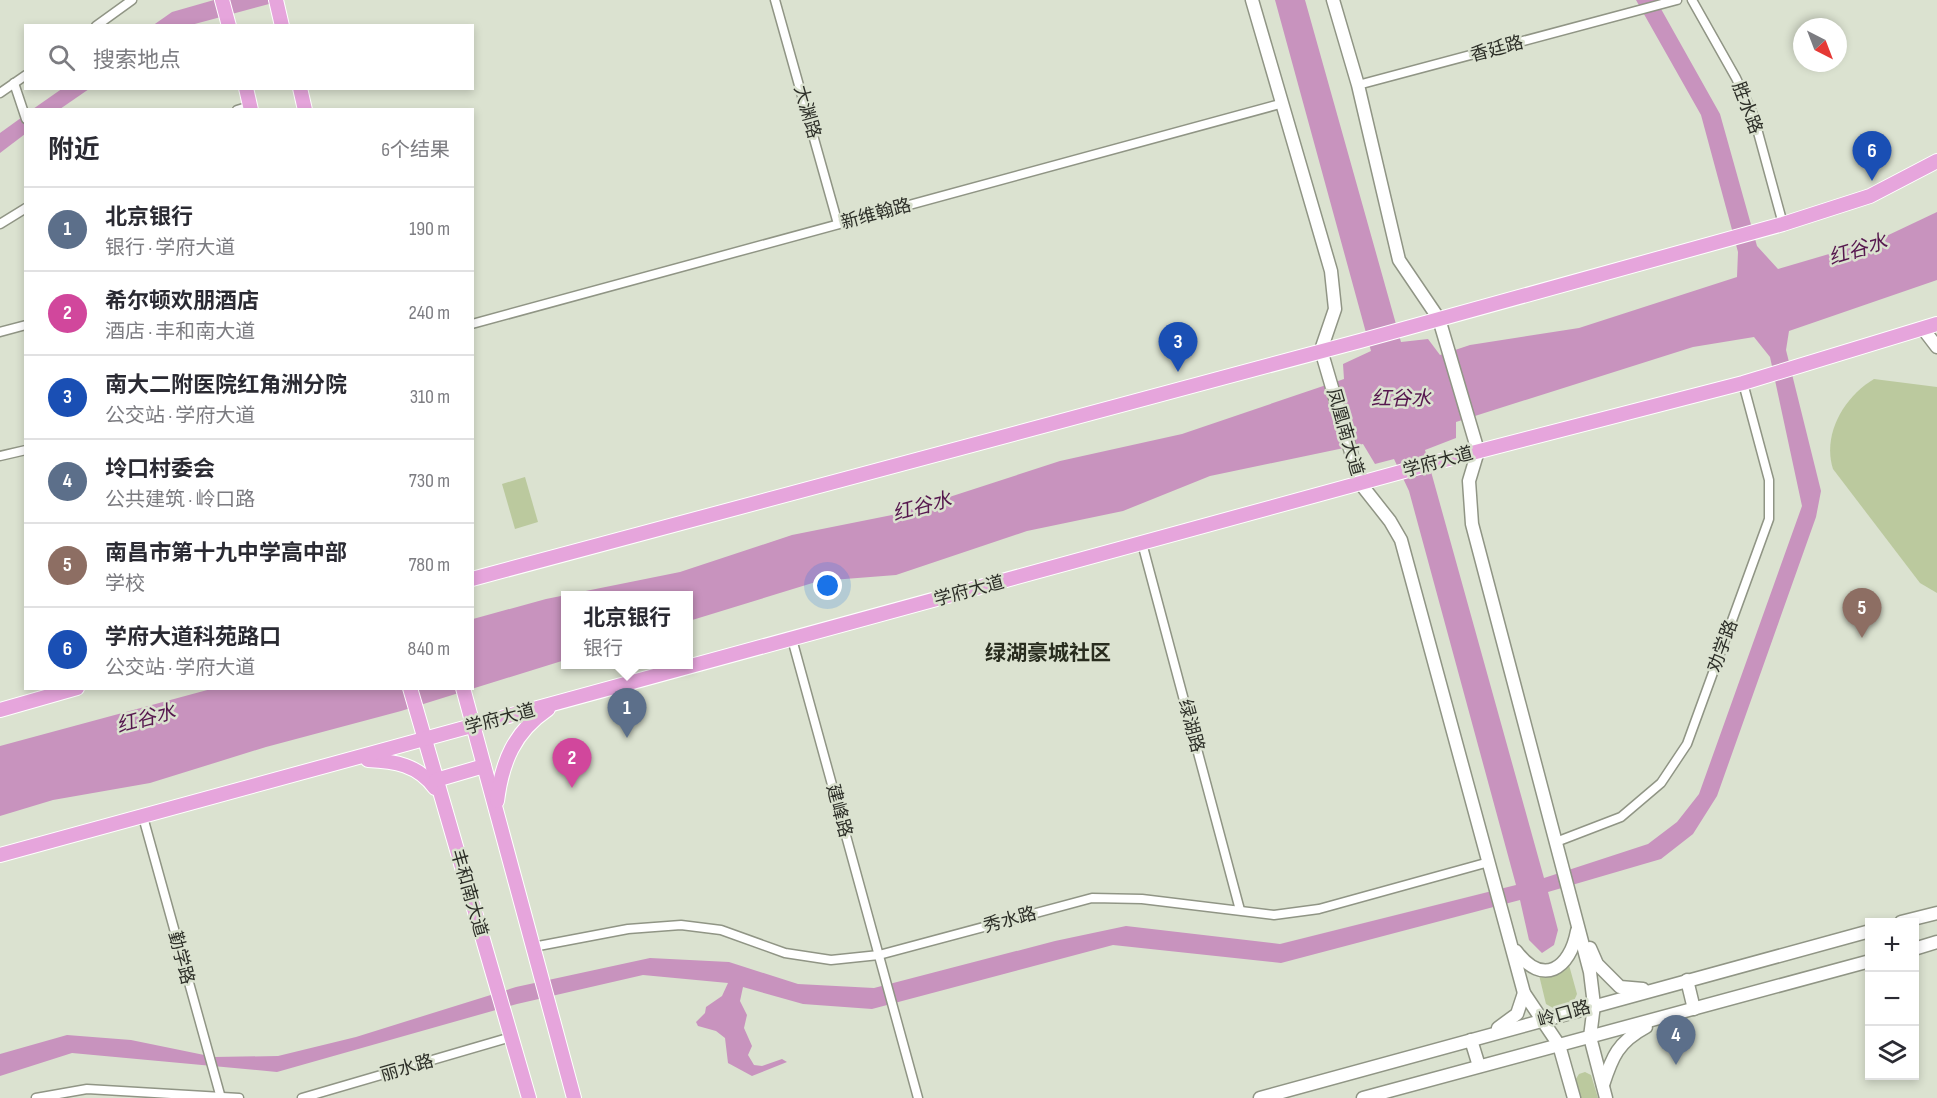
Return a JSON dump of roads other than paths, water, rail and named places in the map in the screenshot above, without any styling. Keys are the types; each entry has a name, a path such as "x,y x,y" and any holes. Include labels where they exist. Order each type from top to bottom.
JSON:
{"main road":[{"path":"222,0 228,24"},
{"path":"1252,0 1280,104 1331,271 1335,309 1321,350"},
{"path":"1333,0 1358,86 1399,260 1439,319 1478,451 1469,481 1472,524 1590,972 1594,1005 1590,1037 1604,1092"},
{"path":"277,5 282,24"},
{"path":"246,90 246,108"},
{"path":"300,90 305,108"},
{"path":"474,579 1360,341 1783,224 1869,196 1937,162"},
{"path":"1931,327 1937,347"},
{"name":"学府大道","path":"693,666 1478,451 1743,383 1931,327"},
{"name":"凤凰南大道","path":"1321,350 1360,483 1390,521 1401,540 1511,945"},
{"path":"474,571 493,574"},
{"name":"学府大道","path":"0,855 354,760 423,734 473,727 683,669"},
{"path":"0,710 70,690"},
{"name":"丰和南大道","path":"411,690 528,1098"},
{"path":"464,690 574,1098"},
{"path":"496,809 501,774 509,750 524,728 555,704"},
{"path":"354,760 394,761 411,767 438,787 484,766"},
{"path":"1917,918 1937,913"},
{"path":"1511,945 1527,965 1538,971 1550,970 1568,958 1574,948 1578,926"},
{"path":"1578,926 1597,964 1620,987 1650,990"},
{"name":"岭口路","path":"1260,1098 1865,932"},
{"path":"1919,947 1937,942"},
{"path":"1511,945 1524,993 1559,1045 1574,1098"},
{"name":"岭口路","path":"1363,1098 1865,962"},
{"path":"1687,980 1694,1009"},
{"path":"1479,1066 1475,1039 1505,1024 1517,1014 1524,993"},
{"path":"1604,1092 1613,1054 1634,1034 1669,1015"}],"street":[{"path":"99,24 132,0"},
{"name":"大渊路","path":"775,0 838,224"},
{"name":"香廷路","path":"1358,86 1677,0"},
{"name":"胜水路","path":"1692,0 1736,78 1753,114 1783,224"},
{"path":"0,93 24,76"},
{"path":"14,83 23,115"},
{"name":"新维翰路","path":"474,323 1280,104"},
{"path":"0,224 24,209"},
{"path":"0,332 24,326"},
{"name":"劝学路","path":"1556,842 1621,818 1661,783 1687,744 1769,519 1768,480 1743,383"},
{"path":"0,456 24,450"},
{"name":"绿湖路","path":"1142,543 1240,910"},
{"name":"建峰路","path":"792,639 918,1098"},
{"name":"勤学路","path":"143,817 220,1096"},
{"name":"秀水路","path":"533,947 628,929 681,925 721,930 785,953 831,960 879,956 1092,898 1142,899 1274,915 1319,909 1489,862"},
{"name":"丽水路","path":"302,1098 511,1037"},
{"path":"36,1098 87,1089 239,1098"}],"water":[{"path":"214,0 284,0 195,24 155,24 172,12"},
{"name":"红谷水","path":"1275,0 1305,0 1401,342 1428,339 1440,355 1470,345 1579,328 1737,277 1738,252 1701,115 1636,0 1656,0 1720,114 1757,246 1778,269 1880,239 1937,212 1937,280 1789,331 1786,350 1821,491 1816,517 1717,796 1693,834 1661,859 1548,892 1558,930 1554,945 1542,953 1529,940 1520,900 1281,963 1113,945 872,1009 803,1004 743,987 740,1001 747,1015 744,1028 752,1046 748,1055 754,1065 762,1066 782,1059 787,1062 752,1076 728,1063 725,1038 716,1031 698,1026 696,1022 705,1013 706,1007 722,996 728,983 643,975 517,1004 277,1072 72,1053 0,1076 0,1054 67,1035 131,1040 214,1057 278,1056 356,1037 516,987 650,958 729,962 798,984 874,988 1055,941 1126,926 1280,944 1516,885 1409,491 1394,459 1375,464 1363,444 1210,476 1123,511 1027,531 896,575 819,581 693,620 693,591 586,591 680,572 792,535 897,514 1060,461 1182,434 1344,379 1343,364 1371,351","holes":["1754,337 1770,357 1802,506 1699,794 1677,822 1648,844 1544,878 1425,450 1456,438 1456,422 1693,347"]},
{"path":"60,90 88,90 61,108 34,108"},
{"path":"24,116 24,135 0,153 0,133"},
{"name":"红谷水","path":"561,596 561,661 474,688 474,619"},
{"name":"红谷水","path":"207,690 469,690 401,711 266,747 150,783 53,800 0,816 0,746"}],"place":[{"name":"学府大道科苑路口","path":"1872,181"},
{"name":"南大二附医院红角洲分院","path":"1178,372"},
{"name":"南昌市第十九中学高中部","path":"1862,638"},
{"name":"北京银行","path":"627,738"},
{"name":"希尔顿欢朋酒店","path":"572,788"},
{"name":"坽口村委会","path":"1676,1065"}],"district":[{"name":"绿湖豪城社区","path":"1048,653"}]}
